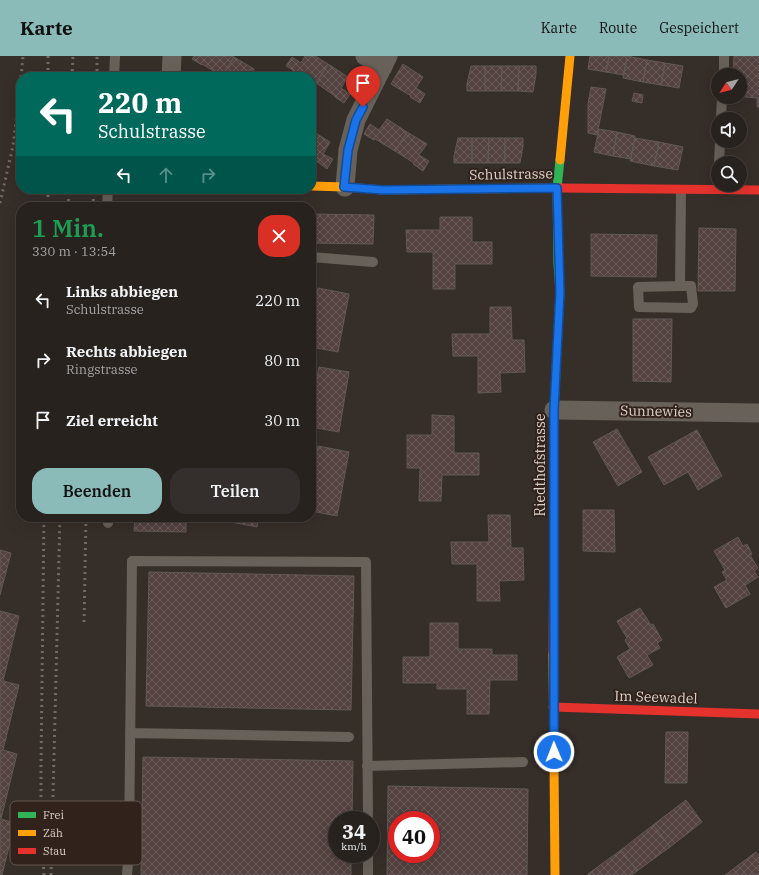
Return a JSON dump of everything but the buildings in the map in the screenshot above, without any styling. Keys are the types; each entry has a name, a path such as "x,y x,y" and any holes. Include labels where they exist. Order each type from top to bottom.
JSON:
{"street":[{"path":"171,72 172,56"},
{"path":"344,187 348,150 356,120 386,61 365,56"},
{"name":"Riedthofstrasse","path":"555,875 553,707 554,410 560,292 557,188 570,56"},
{"name":"Schulstrasse","path":"316,186 383,190 557,188 681,190 711,186"},
{"name":"Schulstrasse","path":"747,189 759,190"},
{"name":"Sunnewies","path":"554,410 759,413"},
{"name":"Im Seewadel","path":"553,707 759,714"}],"lane":[{"path":"114,72 115,56"},
{"path":"724,56 724,68"},
{"path":"680,286 681,190"},
{"path":"316,257 373,262"},
{"path":"680,286 691,286 693,304 691,308 639,307 638,287 680,286"},
{"path":"129,801 132,561 366,562 368,811"},
{"path":"130,733 349,738"},
{"path":"367,766 523,762"},
{"path":"368,863 368,875"},
{"path":"127,875 128,865"}],"railway":[{"path":"21,72 23,56"},
{"path":"48,56 48,72"},
{"path":"72,72 73,56"},
{"path":"97,56 97,72"},
{"path":"0,203 13,146 16,122"},
{"path":"48,194 48,202"},
{"path":"68,202 69,194"},
{"path":"93,202 94,194"},
{"path":"41,801 44,522"},
{"path":"53,801 60,522"},
{"path":"84,622 86,522"},
{"path":"44,865 44,875"},
{"path":"51,865 51,875"}],"traffic: fast":[{"path":"554,526 554,410 560,292 557,188 560,160"}],"traffic: slow":[{"path":"560,160 570,56"},
{"path":"316,186 383,190 560,188"},
{"path":"553,654 555,875"}],"traffic: jam":[{"path":"560,188 759,190"},
{"path":"553,654 554,526"},
{"path":"553,707 759,714"}],"route":[{"path":"363,107 356,120 348,150 344,187 383,190 557,188 560,292 554,410 554,752"}]}
